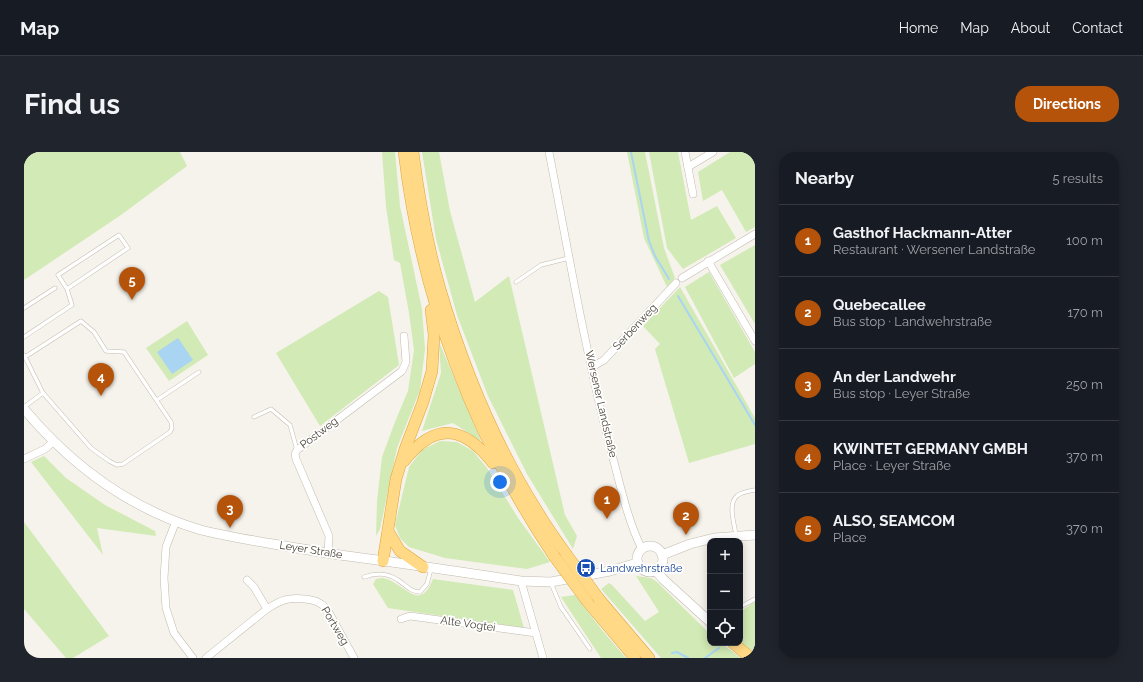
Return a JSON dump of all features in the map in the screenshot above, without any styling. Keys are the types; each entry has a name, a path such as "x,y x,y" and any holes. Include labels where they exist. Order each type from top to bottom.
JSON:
{"highway":[{"path":"404,152 411,207 428,283 446,340 473,407 499,464 533,525 554,556 587,601 635,658"},
{"path":"413,152 423,215 440,289 456,338 481,403 510,462 538,513 599,599 649,658"},
{"path":"383,561 396,479 411,432 423,402 432,371 434,335 428,283"},
{"path":"400,466 413,450 428,439 442,433 456,434 470,440 483,450 510,484"},
{"path":"388,531 400,551 427,567"},
{"path":"737,646 751,658"}],"street":[{"name":"Wersener Landstraße","path":"549,152 592,367 620,484 636,536 642,548"},
{"path":"685,152 693,194"},
{"path":"688,167 713,152"},
{"path":"682,278 755,234"},
{"path":"708,261 754,336"},
{"name":"Serbenweg","path":"592,367 604,360 676,283"},
{"name":"Postweg","path":"328,553 329,536 296,460 295,454 297,450 402,371 406,362 404,336"},
{"name":"Leyer Straße","path":"24,408 53,442 96,479 128,499 176,520 200,529 227,536 383,561 521,580 551,582 610,571 637,563"},
{"path":"24,459 45,449 53,442"},
{"path":"176,520 166,547 164,578 166,608 174,633 193,658"},
{"path":"662,555 690,544 714,538 755,535"},
{"path":"654,547 660,551 662,555 661,565 653,572 642,570 637,563 638,554 642,548 654,547"},
{"path":"656,570 663,579 707,620"},
{"path":"247,580 254,587 267,610"},
{"path":"521,580 543,658"},
{"name":"Portweg","path":"206,658 277,602 293,598 314,600 321,603 327,609 354,658"},
{"name":"Alte Vogtei","path":"401,619 410,616 536,633"}],"lane":[{"path":"24,338 72,305 67,289 58,275 119,235 128,248 67,289"},
{"path":"516,282 541,265 569,258"},
{"path":"24,308 55,288"},
{"path":"81,321 94,332 106,351 124,352 171,422 172,428 170,432 123,464 117,465 109,462 91,448 43,393 24,356 81,321"},
{"path":"156,400 199,372"},
{"path":"24,408 43,393"},
{"path":"254,417 271,409 290,425 297,450"},
{"path":"736,536 732,506 733,501 736,496 755,490"},
{"path":"364,577 373,574 389,576 397,579 410,590 420,592 427,584 427,567"},
{"path":"551,582 561,607 590,649"},
{"path":"743,605 755,599"}],"green space":[{"path":"24,152 180,152 187,166 121,215 24,280"},
{"path":"382,152 395,152 400,206 422,309 425,349 420,390 397,448 380,529 376,536 377,501 382,457 408,391 414,350 400,263 394,260 386,207"},
{"path":"422,152 439,152 450,211 475,302 509,276 565,515 577,536 573,549 527,474 488,396 457,315 436,239"},
{"path":"627,152 645,152 664,248 675,278 667,287 644,238"},
{"path":"649,152 678,152 691,220 717,206 736,238 683,269 667,248"},
{"path":"730,152 755,152 755,227 746,232 722,190 703,201 698,172"},
{"path":"755,245 755,324 720,265"},
{"path":"709,272 755,352 755,364 734,378 685,287"},
{"path":"680,287 755,418 755,444 689,463 655,349 660,344 643,326"},
{"path":"379,291 388,297 399,365 320,426 276,353"},
{"path":"187,321 208,355 169,381 146,348"},
{"path":"439,342 481,441 453,423 422,431 441,373"},
{"path":"440,441 457,442 473,451 487,468 518,518 550,562 527,569 445,558 409,547 400,538 395,525 409,467 422,450"},
{"path":"44,456 66,478 105,505 155,531 156,536 97,528 103,555 31,462"},
{"path":"24,522 109,636 73,658 66,658 24,609"},
{"path":"636,576 651,578 657,582 707,631 707,646 725,646 741,658 661,658 601,589 609,583 612,585 645,621 659,612"},
{"path":"382,578 390,580 410,593 417,595 422,594 428,589 433,579 513,590 524,628 388,608 373,584 376,579"},
{"path":"575,595 626,658 601,658 561,597"},
{"path":"755,601 755,655 743,645 743,610"}],"water":[{"path":"178,338 193,360 172,374 157,352"}],"waterway":[{"path":"631,152 649,241 655,256 669,279"},
{"path":"678,296 755,425"},
{"path":"705,658 719,648"},
{"path":"672,653 677,652 688,658"}],"place":[{"name":"ALSO, SEAMCOM","path":"132,300"},
{"name":"KWINTET GERMANY GMBH","path":"101,396"},
{"name":"Gasthof Hackmann-Atter","path":"607,519"},
{"name":"An der Landwehr","path":"230,528"},
{"name":"Quebecallee","path":"686,535"},
{"name":"Landwehrstraße","path":"586,568"}]}
